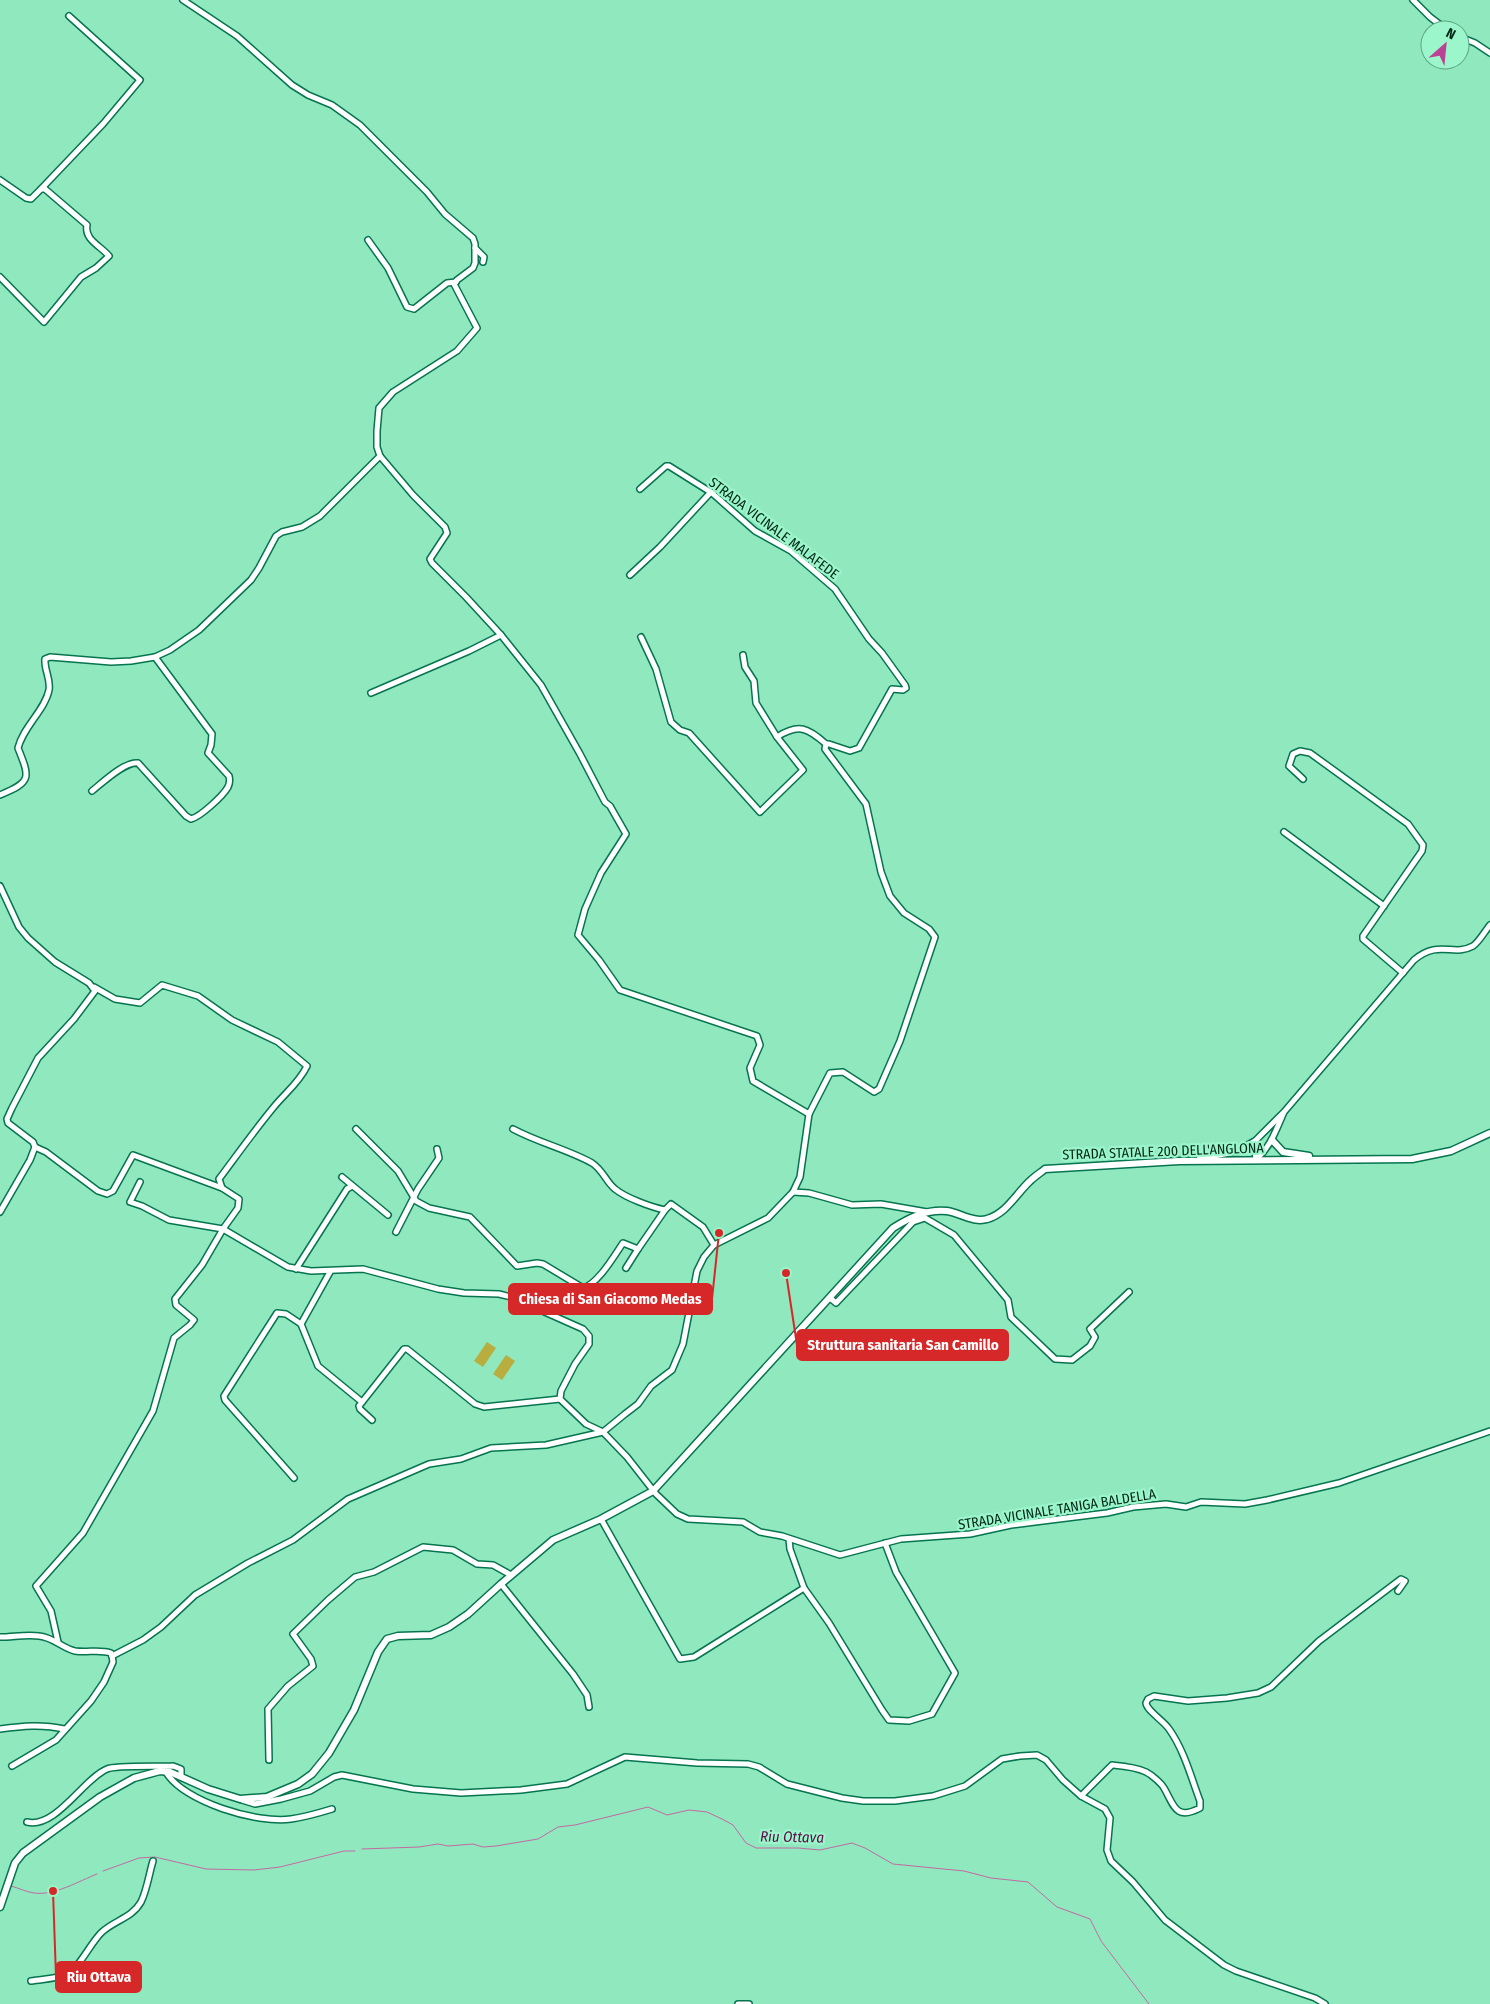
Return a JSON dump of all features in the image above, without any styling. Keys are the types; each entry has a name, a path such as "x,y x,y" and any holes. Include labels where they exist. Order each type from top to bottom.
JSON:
{"main road":[{"name":"STRADA STATALE 200 DELL'ANGLONA","path":"0,1907 15,1863 23,1853 100,1798 134,1778 160,1771 166,1772 181,1776 208,1789 240,1799 266,1797 298,1784 312,1774 329,1753 354,1710 378,1652 387,1640 398,1636 431,1635 448,1628 468,1614 553,1540 601,1519 653,1491 893,1228 911,1217 927,1212 947,1211 979,1221 989,1219 1001,1212 1030,1180 1045,1169 1179,1161 1421,1157 1450,1151 1490,1133"},
{"path":"1272,1140 1283,1152 1328,1158"},
{"path":"1179,1161 1238,1151 1254,1142"}],"street":[{"path":"183,0 237,36 292,85 308,95 332,105 360,125 427,192 445,214 473,238 475,263 473,268 456,282 447,283 414,308 407,307 388,268 368,240"},
{"path":"1413,0 1434,20"},
{"path":"0,180 26,198 31,199 103,124 140,80 69,16"},
{"path":"1470,40 1490,53"},
{"path":"0,277 44,322 80,277 96,268 109,256 88,237 86,232 87,225 45,189 41,189"},
{"path":"475,248 484,257 483,262"},
{"path":"456,282 456,290 477,328 457,351 393,392 379,408 377,447 380,456 413,495 445,527 447,533 430,559 432,563 501,635 541,685 605,802 610,806 626,834 601,873 585,909 578,935 599,960 620,990 756,1036 760,1045 750,1068 753,1081 809,1114"},
{"path":"0,795 14,789 26,778 26,766 18,748 20,738 46,698 50,688 44,667 45,659 50,657 111,662 131,661 155,657 170,650 199,630 251,580 276,536 282,532 302,527 320,516 380,456"},
{"name":"STRADA VICINALE MALAFEDE","path":"640,489 666,466 669,466 711,492 755,531 791,551 835,589 869,639 906,688 903,690 892,689 859,748 850,751 826,744"},
{"path":"630,575 660,547 711,492"},
{"path":"371,694 501,635"},
{"path":"641,637 656,669 671,722 675,727 689,733 760,812 803,770 777,737 756,703 754,681 745,667 743,655"},
{"path":"92,791 123,768 138,763 186,816 191,819 200,815 229,785 229,776 208,754 212,734 155,657"},
{"path":"112,1656 143,1640 161,1627 195,1595 248,1563 293,1540 348,1499 429,1464 461,1458 491,1448 546,1445 602,1432 638,1404 651,1386 672,1370 683,1344 697,1272 704,1257 714,1245 768,1218 794,1192 800,1177 809,1114 830,1073 843,1072 874,1092 879,1089 900,1041 935,937 929,929 904,913 890,896 881,872 866,804 825,748 826,744 814,733 799,728 788,730 777,737"},
{"path":"1304,779 1289,766 1291,758 1297,752 1310,753 1408,824 1423,845 1422,851 1363,936 1363,939 1403,972"},
{"path":"1284,832 1384,906"},
{"path":"0,886 18,927 28,938 51,959 114,1000 140,1003 162,985 198,996 232,1020 278,1042 307,1066 302,1076 256,1128 219,1179 222,1188"},
{"path":"1256,1160 1254,1142 1284,1112 1414,960 1429,950 1437,948 1462,949 1473,946 1490,925"},
{"path":"8,1123 7,1119 12,1108 38,1058 74,1019 95,991 94,987"},
{"path":"1256,1160 1266,1151 1284,1112"},
{"path":"0,1121 8,1123 33,1142 35,1147 46,1152 98,1191 107,1194 113,1191 133,1155 222,1188 239,1199 238,1208 202,1265 175,1299 176,1305 194,1320 174,1338 153,1411 83,1532 36,1586 51,1611 58,1642"},
{"path":"356,1129 398,1171 416,1202 429,1208 470,1218 517,1266 543,1264 584,1288 589,1287 598,1277 623,1243 638,1248"},
{"path":"513,1129 550,1146 574,1154 595,1165 614,1188 656,1208 665,1210"},
{"path":"0,1212 30,1160 35,1147"},
{"path":"396,1232 414,1197 439,1158 437,1149"},
{"path":"342,1176 388,1215"},
{"path":"140,1182 130,1202 169,1220 223,1229 288,1267 330,1272 363,1269 438,1289 464,1293 498,1294 511,1297 583,1329 589,1336 589,1344 575,1364 561,1391 560,1399 484,1407 475,1404 408,1350 404,1349 359,1406 372,1420"},
{"path":"296,1268 347,1189 352,1186"},
{"path":"794,1192 809,1193 852,1205 881,1204 927,1212"},
{"path":"626,1268 638,1248 671,1204 703,1228 714,1245"},
{"path":"830,1298 836,1303 913,1222 925,1218 954,1235 1008,1300 1011,1316 1055,1359 1072,1360 1090,1346 1095,1337 1090,1329 1128,1292"},
{"path":"301,1324 330,1272"},
{"path":"294,1478 225,1400 224,1396 277,1313 286,1314 301,1324 318,1366 362,1402"},
{"name":"STRADA VICINALE TANIGA BALDELLA","path":"560,1399 586,1424 602,1432 627,1457 663,1502 677,1514 688,1519 744,1522 760,1532 789,1538 840,1555 901,1539 970,1534 1011,1525 1107,1513 1138,1506 1166,1504 1186,1507 1201,1502 1245,1504 1267,1500 1339,1483 1490,1431"},
{"path":"661,1482 658,1490 663,1502"},
{"name":"STRADA VICINALE TANIGA BALDELLA","path":"640,1498 654,1497 663,1502"},
{"path":"601,1519 680,1659 694,1657 804,1588"},
{"path":"789,1538 790,1549 804,1588 829,1623 845,1652 889,1720 909,1721 932,1714 955,1673 896,1572 886,1542"},
{"path":"269,1760 268,1709 288,1686 313,1666 312,1659 293,1637 293,1634 328,1600 355,1578 374,1572 426,1547 453,1550 478,1564 493,1565 511,1575"},
{"path":"1080,1796 1112,1765 1127,1766 1147,1772 1163,1786 1170,1804 1179,1812 1191,1813 1200,1808 1200,1801 1179,1744 1158,1716 1148,1710 1146,1703 1148,1699 1154,1696 1188,1701 1227,1698 1259,1692 1271,1687 1319,1641 1401,1579 1405,1581 1398,1591"},
{"path":"501,1584 573,1674 587,1695 589,1707"},
{"path":"0,1637 40,1636 77,1651 105,1651 110,1653 113,1662 104,1682 91,1701 56,1740 12,1766"},
{"path":"0,1729 47,1725 64,1729"},
{"path":"240,1799 255,1804 282,1799 310,1791 334,1776 342,1775 413,1789 452,1792 521,1790 567,1784 625,1758 748,1764 758,1767 787,1784 842,1798 863,1801 895,1800 933,1796 965,1786 1002,1759 1037,1756 1046,1760 1080,1796 1105,1809 1110,1818 1106,1850 1111,1861 1133,1882 1165,1920 1224,1965 1236,1971 1314,1998 1325,2004"},
{"path":"26,1822 34,1824 46,1818 67,1804 81,1791 87,1781 108,1768 173,1766 181,1769 181,1776"},
{"path":"166,1772 170,1778 204,1802 244,1815 290,1819 332,1809"},
{"path":"31,1981 66,1975 75,1968 102,1931 118,1920 130,1916 141,1901 153,1861"},
{"path":"738,2004 749,2004"}],"shaded area":[{"path":"487,1342 496,1348 483,1367 474,1361"},
{"path":"506,1355 515,1361 502,1380 493,1374"}],"waterway":[{"name":"Riu Ottava","path":"362,1849 419,1847 438,1844 448,1846 473,1844 483,1847 496,1846 538,1839 558,1827 575,1825 648,1807 667,1815 689,1810 707,1812 733,1825 746,1843 756,1848 820,1850 852,1843 893,1864 964,1871 991,1878 1028,1882 1057,1907 1090,1919 1101,1941 1149,2004"},
{"name":"Riu Ottava","path":"103,1871 139,1858 155,1857 206,1869 254,1870 280,1867 344,1851 355,1851"},
{"name":"Riu Ottava","path":"11,1886 34,1893 50,1892 97,1874"}],"place":[{"name":"Chiesa di San Giacomo Medas","path":"719,1233"},
{"name":"Struttura sanitaria San Camillo","path":"786,1273"},
{"name":"Riu Ottava","path":"53,1891"}]}
